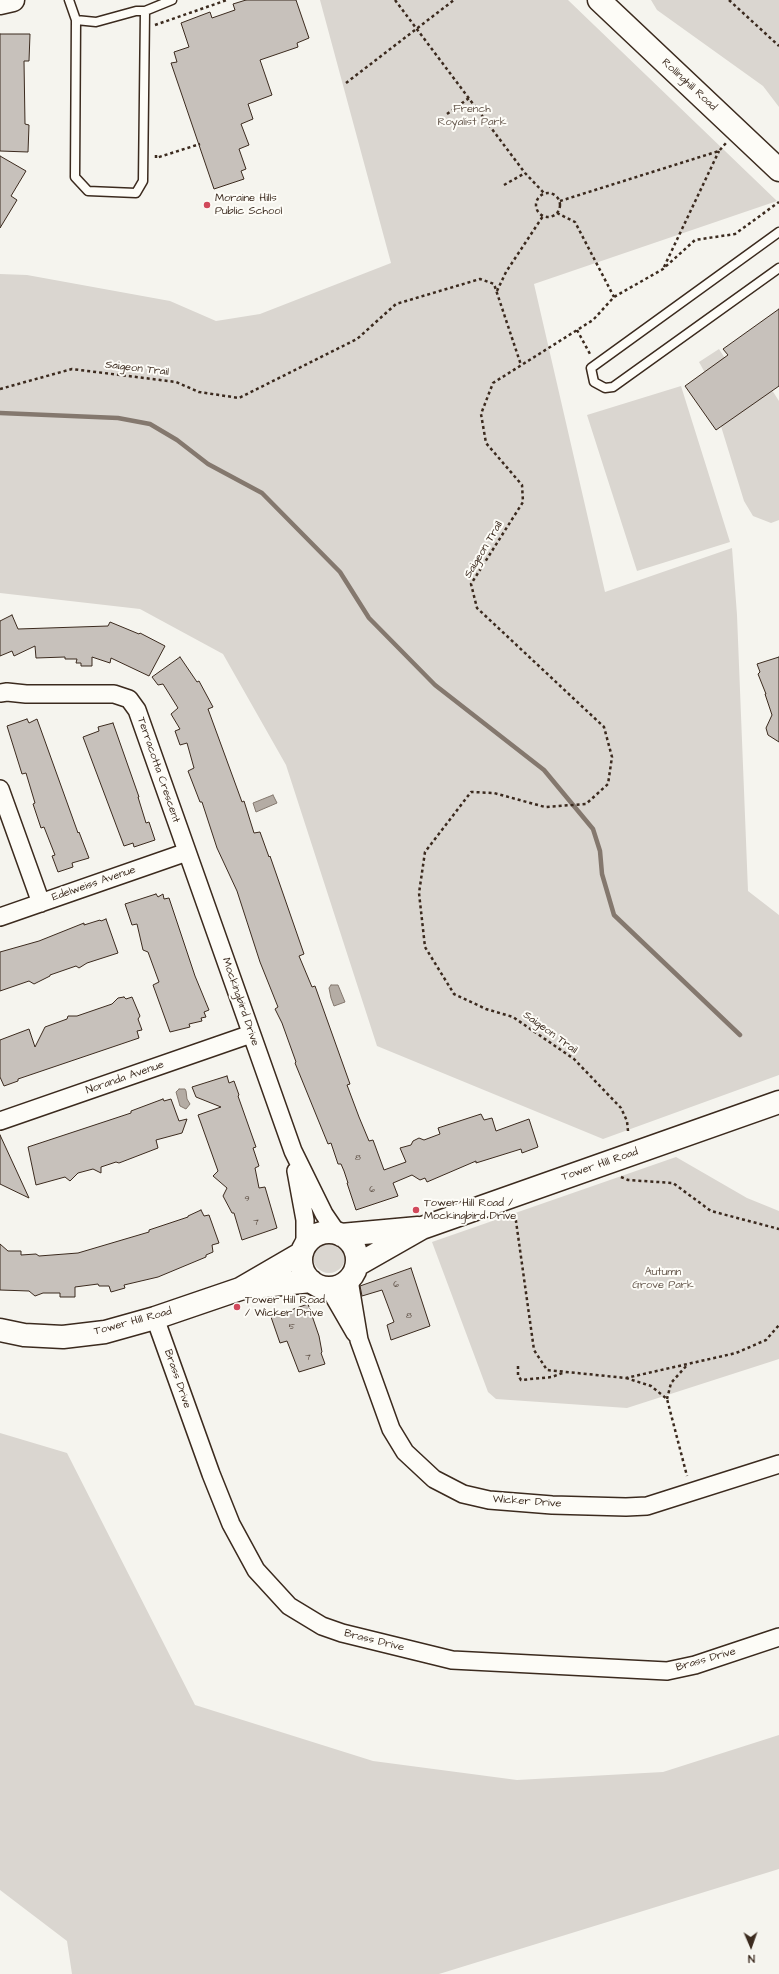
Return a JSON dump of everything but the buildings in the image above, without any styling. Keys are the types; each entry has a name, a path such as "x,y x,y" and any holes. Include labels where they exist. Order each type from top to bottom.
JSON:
{"street":[{"path":"0,3 13,0"},
{"name":"Rollinghill Road","path":"599,0 779,170"},
{"name":"Terracotta Crescent","path":"0,693 114,694 129,698 137,710 187,852"},
{"path":"0,789 41,903"},
{"name":"Edelweiss Avenue","path":"0,917 187,852"},
{"name":"Mockingbird Drive","path":"187,852 293,1151 324,1214 339,1234"},
{"name":"Noranda Avenue","path":"0,1121 251,1034"},
{"name":"Tower Hill Road","path":"353,1272 422,1228 779,1102"},
{"name":"Mockingbird Drive","path":"293,1151 305,1220 303,1250"},
{"name":"Tower Hill Road","path":"339,1234 422,1228"},
{"path":"327,1232 339,1234 354,1247 357,1256 353,1272 343,1284 320,1284 307,1276 302,1265 303,1250 310,1239 318,1234 327,1232"},
{"name":"Tower Hill Road","path":"0,1330 24,1335 63,1337 105,1332 155,1318 240,1289 303,1250"},
{"name":"Wicker Drive","path":"353,1272 359,1340 391,1429 405,1452 434,1479 463,1494 489,1500 552,1505 626,1507 647,1506 779,1464"},
{"name":"Tower Hill Road","path":"240,1289 320,1284"},
{"name":"Wicker Drive","path":"320,1284 359,1340"},
{"name":"Brass Drive","path":"155,1318 211,1474 231,1524 252,1563 256,1570 289,1606 322,1626 342,1634 452,1660 667,1671 695,1665 779,1637"}],"lane":[{"path":"69,0 76,20 75,177 88,191 136,193 143,181 145,11"},
{"path":"76,20 96,22 136,11 145,11 172,0"},
{"path":"779,232 591,368 594,382 605,388 613,386 779,268"}],"path":[{"path":"154,33 154,25 227,0"},
{"path":"396,0 525,173 544,193"},
{"path":"346,83 454,0"},
{"path":"729,0 779,46"},
{"path":"447,114 469,98"},
{"path":"663,269 719,151 738,132"},
{"path":"156,151 156,158 200,144"},
{"path":"560,201 719,151"},
{"path":"504,185 525,173"},
{"path":"544,193 552,193 560,201 557,213 548,217 543,216 536,210 535,205 538,196 544,193"},
{"path":"521,365 594,320 614,297 663,269 695,240 735,234 779,202"},
{"path":"557,213 575,222 614,297"},
{"path":"496,292 506,272 543,216"},
{"name":"Saigeon Trail","path":"0,389 72,369 176,382 199,392 239,398 357,338 396,304 480,279 494,284 521,365 493,382 481,414 486,443 522,485 523,502 471,584 477,608 604,727 612,757 608,784 586,804 545,806 494,793 471,792 425,852 418,893 425,947 454,994 486,1009 513,1017 574,1059 621,1108 627,1121 628,1131"},
{"path":"578,330 596,365"},
{"path":"618,1176 628,1180 673,1183 711,1211 778,1229"},
{"path":"515,1212 534,1350 547,1370 626,1378 651,1386 667,1399"},
{"path":"626,1378 736,1354 766,1340 779,1325"},
{"path":"687,1476 667,1399 671,1383 688,1364"},
{"path":"518,1366 518,1375 521,1380 552,1377 566,1371"}],"green space":[{"name":"French Royalist Park","path":"320,0 568,0 777,201 534,284 605,592 732,548 737,615 748,891 779,915 779,1075 603,1139 377,1046 286,765 223,654 140,609 0,593 0,274 27,275 170,301 216,321 260,314 391,263"},
{"path":"651,0 779,0 779,107 763,86 657,10"},
{"path":"719,349 739,380 768,384 779,401 779,520 771,523 753,516 744,501 704,371 699,362"},
{"path":"681,386 730,542 637,571 587,415"},
{"name":"Autumn Grove Park","path":"676,1157 747,1198 779,1211 779,1359 627,1408 496,1399 488,1392 432,1242"},
{"path":"326,1241 332,1241 341,1245 345,1257 341,1269 332,1273 326,1273 317,1269 313,1260 313,1254 317,1245"},
{"path":"0,1433 67,1453 195,1705 373,1761 517,1780 663,1772 779,1735 779,1869 439,1974 72,1974 67,1941 0,1890"}],"shaded area":[{"path":"273,795 277,803 256,812 253,803"},
{"path":"331,985 338,985 345,1002 334,1006 329,988"},
{"path":"179,1089 185,1089 186,1091 187,1099 190,1104 186,1109 180,1106 176,1092"}],"waterway":[{"path":"0,413 118,418 150,424 177,440 208,464 262,493 340,572 369,618 435,685 544,770 593,829 600,851 602,874 614,915 740,1035"}],"place":[{"name":"Moraine Hills Public School","path":"207,205"},
{"name":"Tower Hill Road / Mockingbird Drive","path":"416,1210"},
{"name":"Tower Hill Road / Wicker Drive","path":"237,1307"}]}
